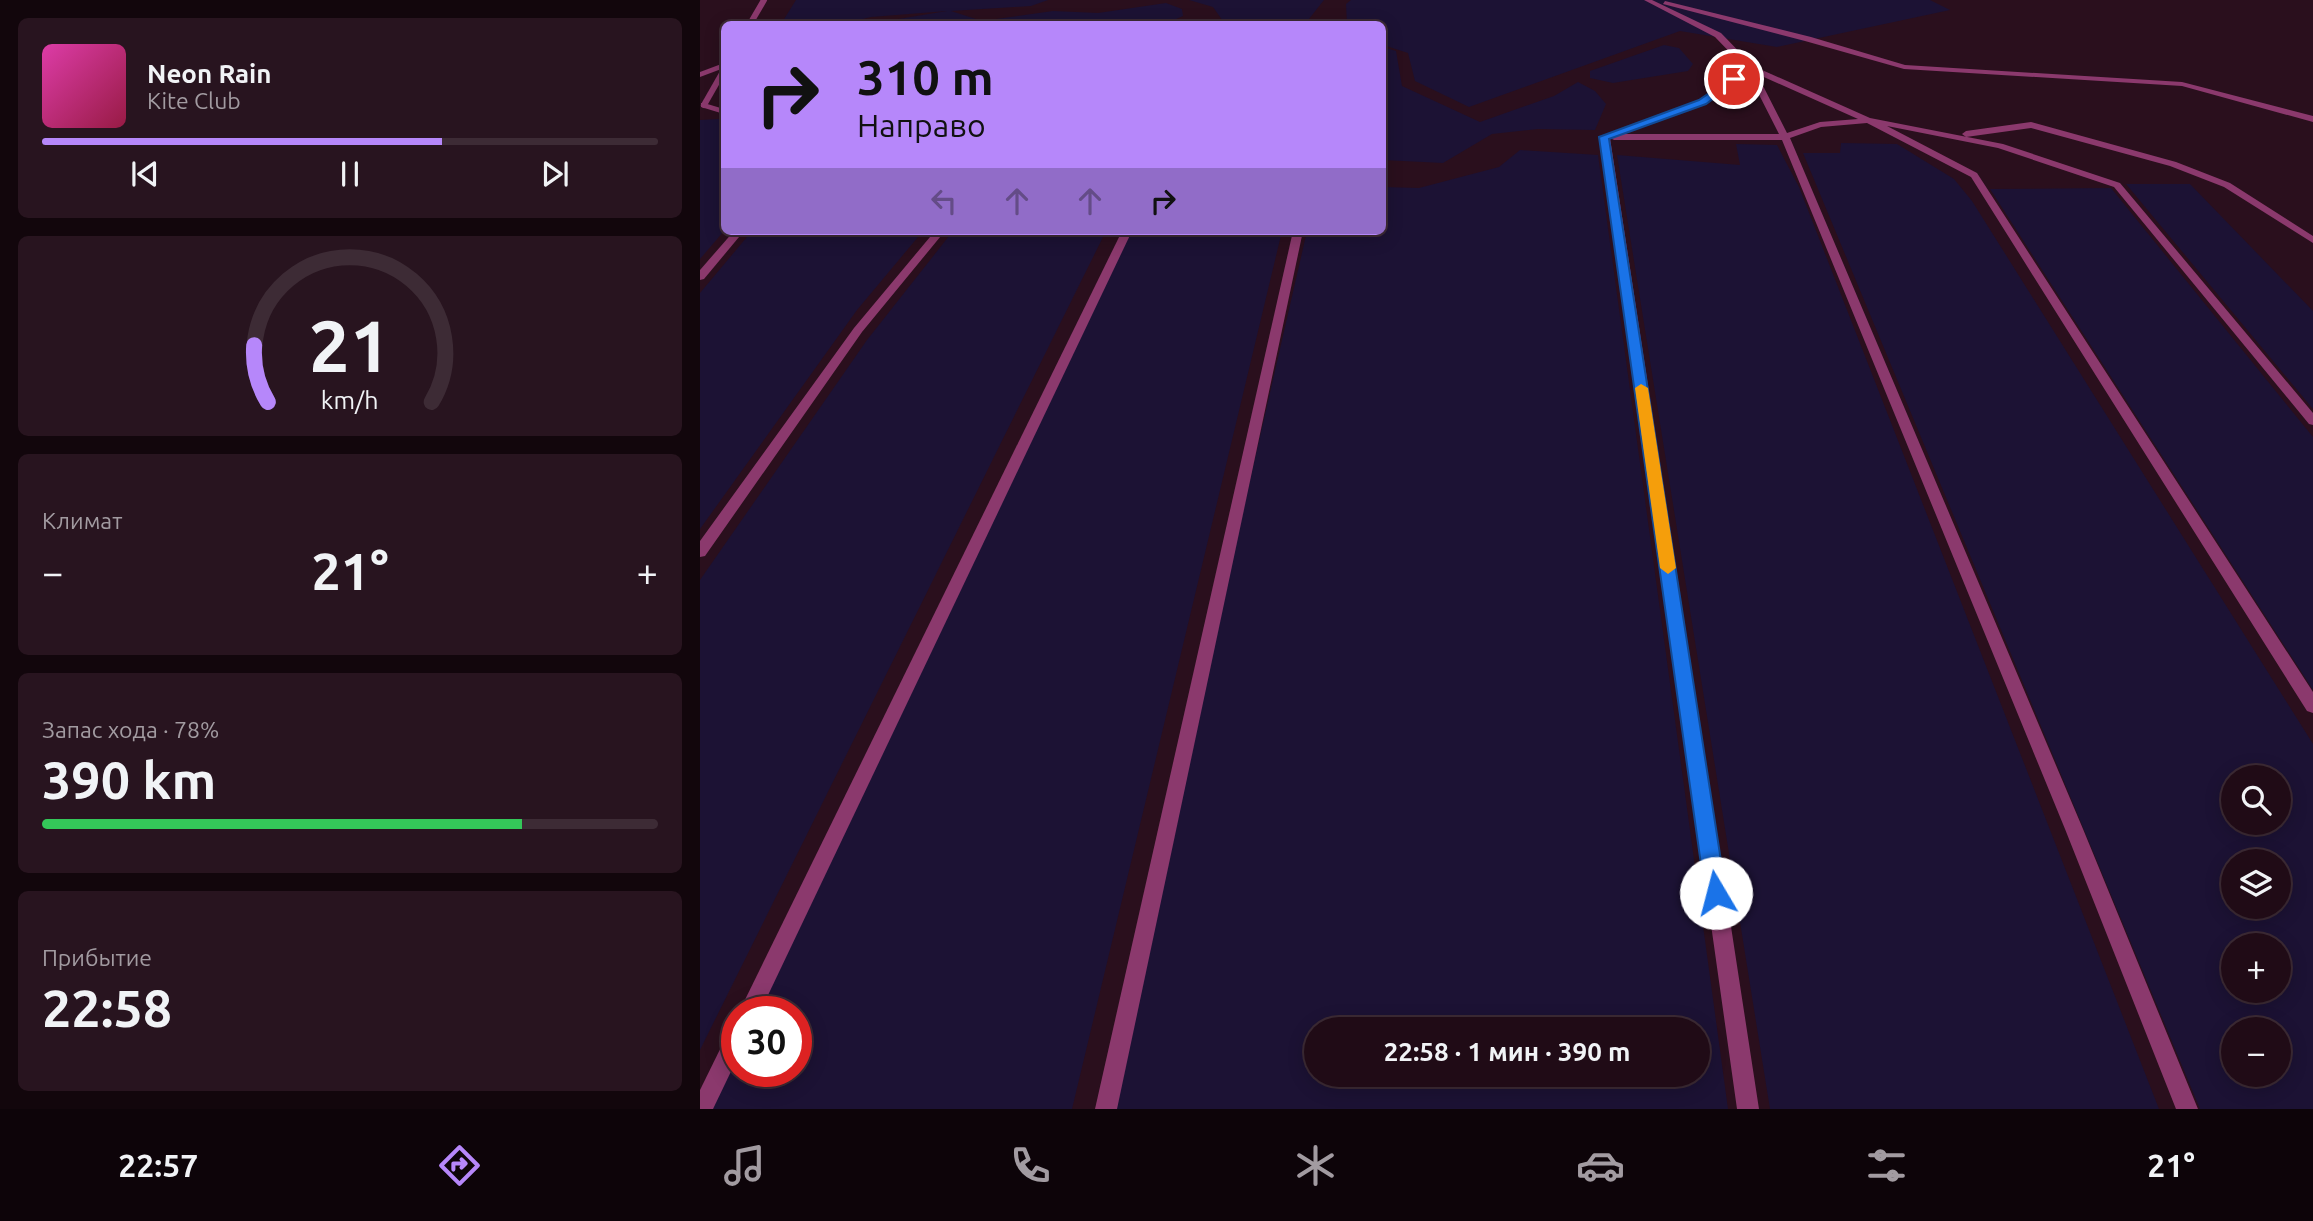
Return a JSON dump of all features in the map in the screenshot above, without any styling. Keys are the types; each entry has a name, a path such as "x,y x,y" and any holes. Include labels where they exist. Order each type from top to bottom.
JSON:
{"street":[{"path":"1648,0 1670,2 1904,67 2182,84 2313,119"},
{"path":"1648,0 1718,35 1750,68 1785,137 2074,829 2186,1109"},
{"path":"700,75 721,66"},
{"path":"1750,68 1868,120 1974,175 2313,706"},
{"path":"1604,137 1703,102 1750,68"},
{"path":"704,105 721,102"},
{"path":"704,105 721,111"},
{"path":"1604,137 1785,137 1820,125 1868,120 1956,135 2117,184 2313,421"},
{"path":"1956,135 2031,125 2173,164 2227,186 2313,240"},
{"path":"1604,137 1748,1109"},
{"path":"700,277 736,235"},
{"path":"700,552 858,330 937,235"},
{"path":"757,996 1125,235"},
{"path":"1106,1109 1297,235"},
{"path":"702,1109 721,1070"}],"lane":[{"path":"752,21 764,0"},
{"path":"704,105 721,75"}],"shaded area":[{"path":"796,0 1048,0 1031,6 951,11 982,21 886,21 947,11 871,17 854,21 783,21"},
{"path":"1189,0 1324,0 1307,21 1223,21 1213,7"},
{"path":"1351,0 1930,0 1950,10 1777,47 1680,31 1469,107 1415,81 1408,53 1386,46 1386,21 1347,21 1346,4"},
{"path":"1166,3 1182,9 1183,16 1171,21 982,21 1053,11 1098,13"},
{"path":"1664,45 1679,48 1693,64 1688,71 1613,83 1590,78 1590,71"},
{"path":"1386,48 1396,51 1402,86 1480,122 1554,96 1578,82 1595,91 1606,104 1595,130 1538,129 1492,134 1443,163 1386,160"},
{"path":"700,120 721,121 721,234 700,259"},
{"path":"1841,143 1897,144 1954,179 1972,201 2313,744 2313,1109 2200,1109 1803,153 1840,153"},
{"path":"1736,144 1777,145 1799,187 2159,1109 1770,1109 1617,155 1740,165"},
{"path":"1520,150 1598,155 1728,1109 1106,1109 1306,235 1386,235 1386,187 1419,188 1499,167"},
{"path":"2126,184 2190,184 2313,311 2313,409"},
{"path":"2111,188 2313,437 2313,690 1990,189"},
{"path":"749,235 920,235 857,310 700,529 700,293"},
{"path":"950,235 1104,235 727,996 721,996 721,1008 700,1050 700,580 867,340"},
{"path":"1126,235 1281,235 1072,1109 710,1109 721,1086 812,1087 812,996 763,996"}],"slow traffic":[{"path":"1641,388 1668,568"}],"route":[{"path":"1716,893 1604,137 1703,102 1734,79"}]}
